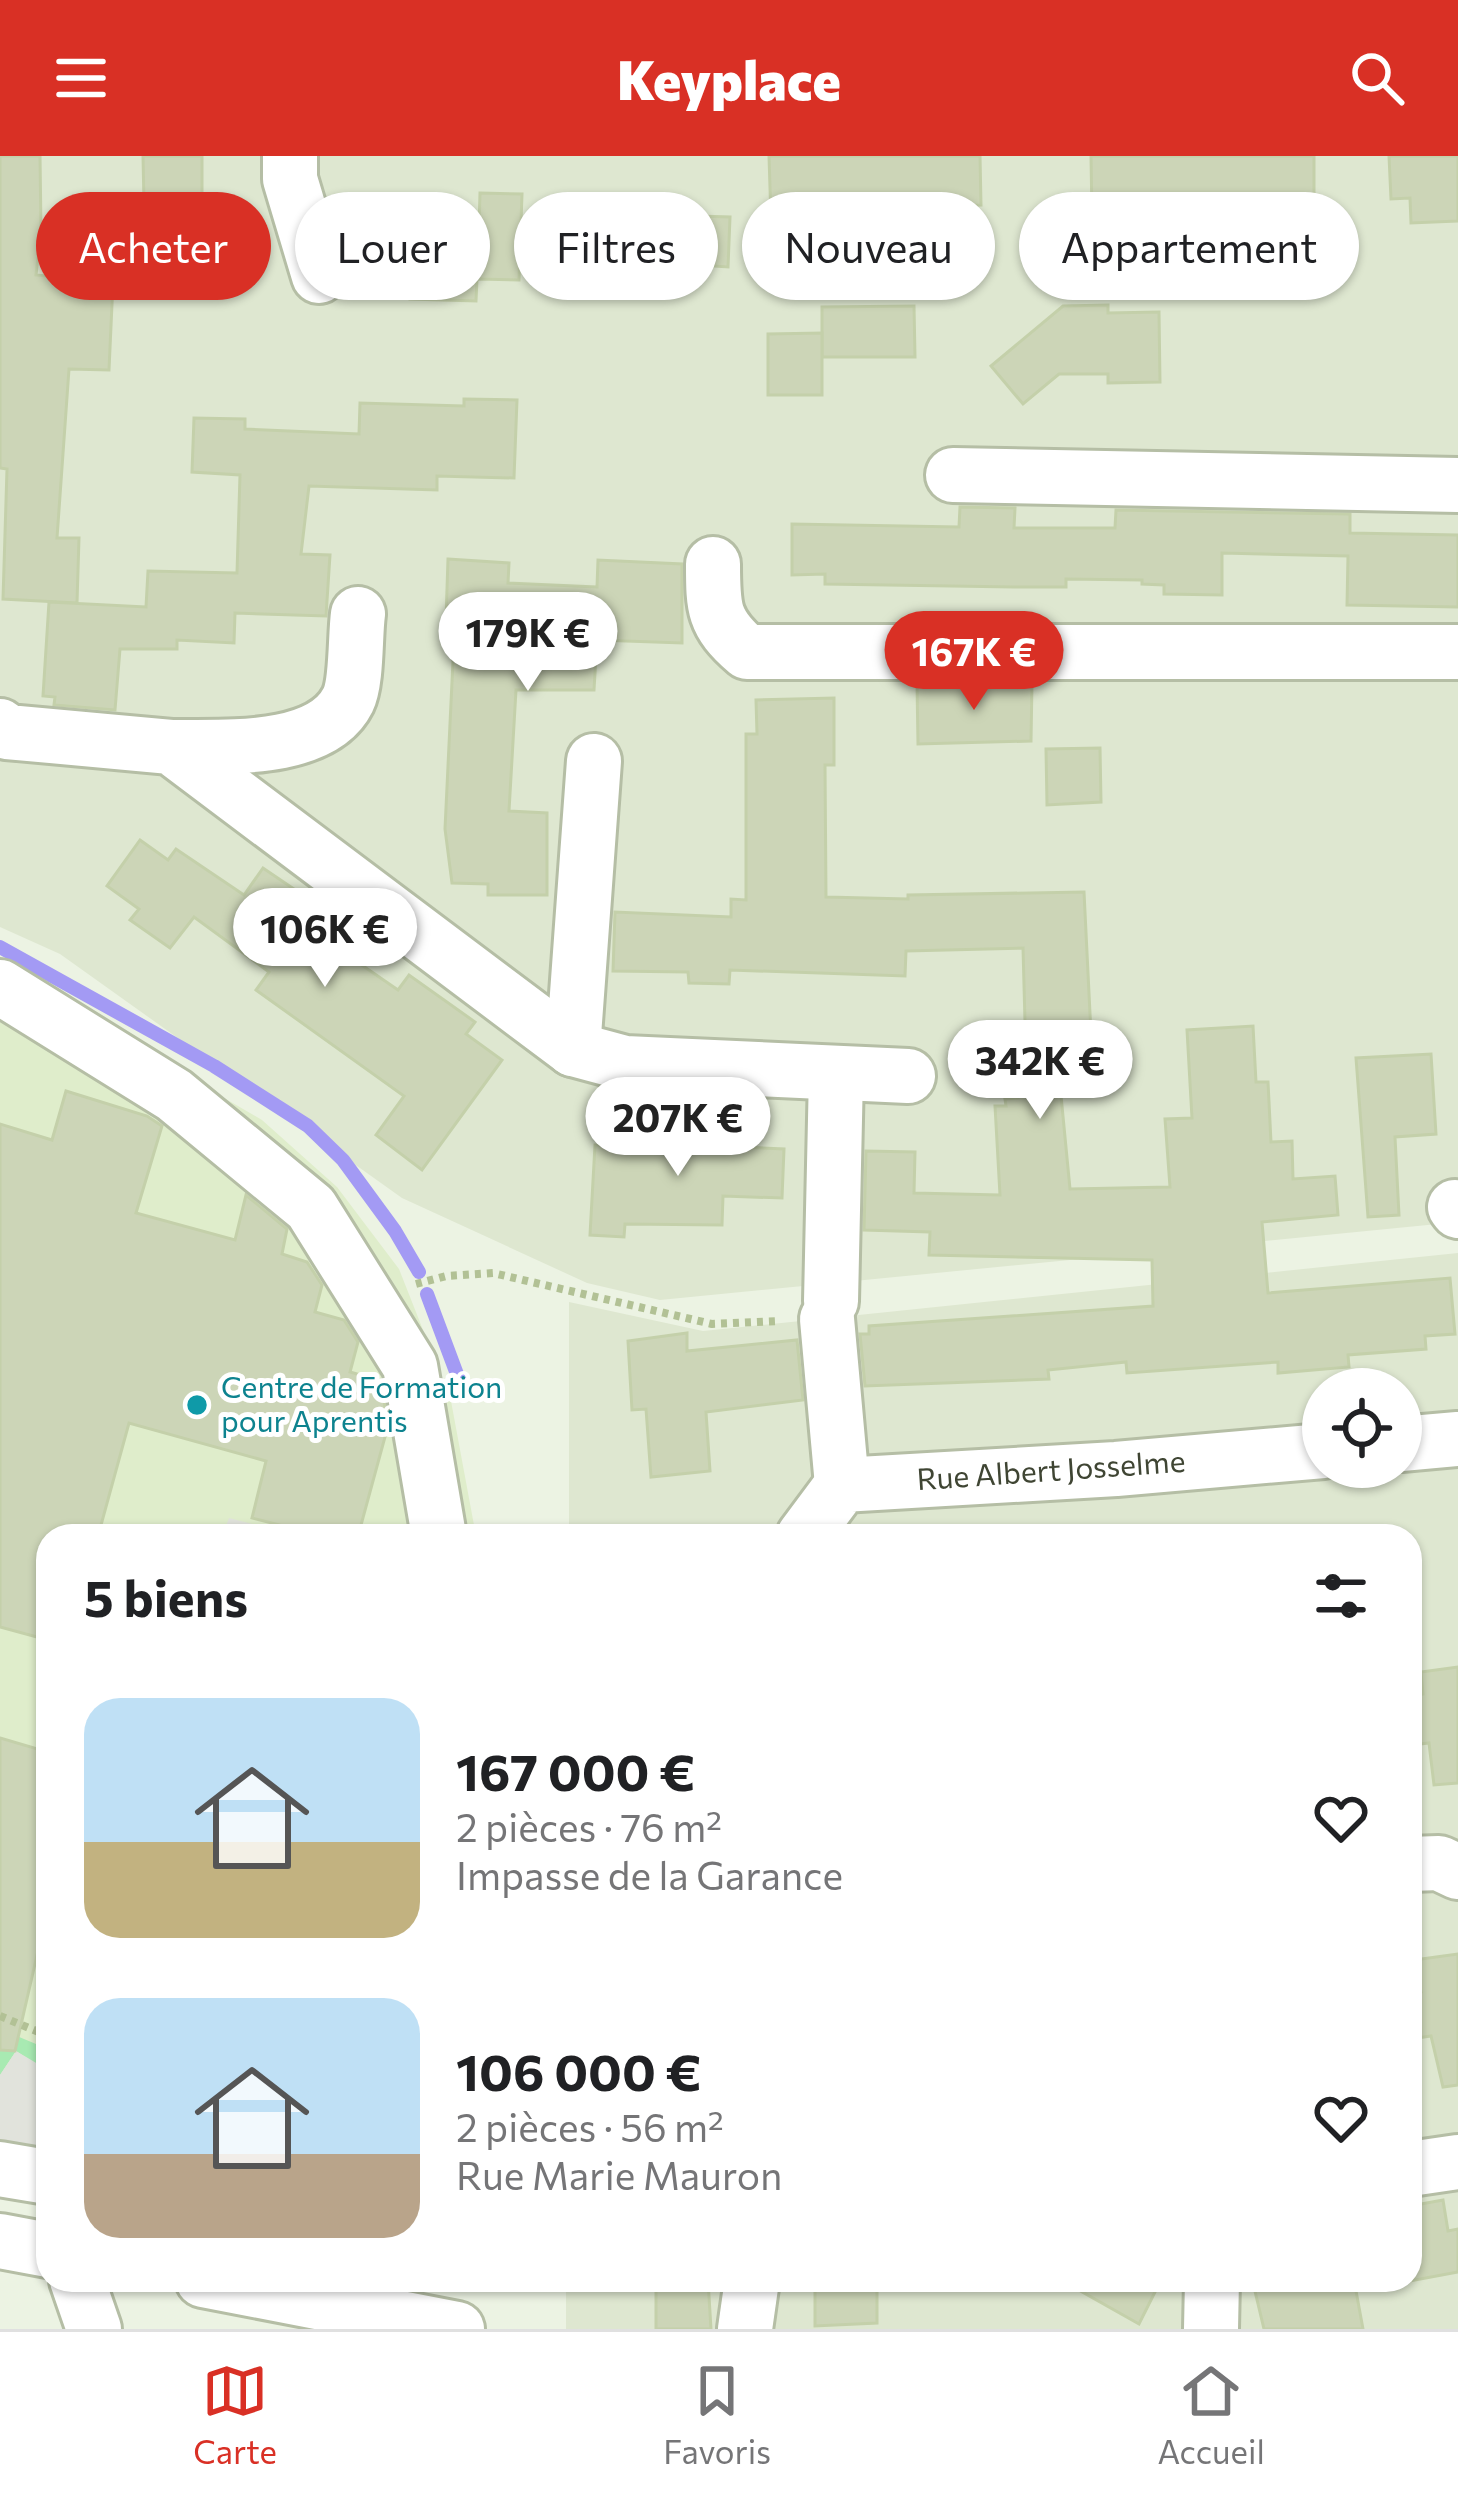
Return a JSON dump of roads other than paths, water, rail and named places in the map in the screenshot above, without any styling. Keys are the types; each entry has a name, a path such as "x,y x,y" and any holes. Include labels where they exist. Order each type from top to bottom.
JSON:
{"street":[{"path":"290,156 295,196"},
{"path":"953,475 1458,484"},
{"path":"713,565 713,604 723,632 747,652 1458,652"},
{"path":"0,726 7,732 171,747 260,746 328,724 349,698 358,614"},
{"path":"171,747 573,1048 625,1063 908,1076"},
{"path":"573,1048 594,761"},
{"path":"0,988 174,1095 311,1208 410,1366 438,1524"},
{"path":"813,1524 842,1485 829,1310 836,1073"},
{"path":"1422,1442 1458,1439"},
{"name":"Rue Albert Josselme","path":"842,1485 1302,1452"},
{"path":"1422,1863 1439,1862 1458,1872"},
{"path":"1422,2167 1458,2162"},
{"path":"0,2168 36,2175"},
{"path":"0,2242 36,2248"},
{"path":"81,2292 94,2329"},
{"path":"745,2329 750,2292"},
{"path":"1211,2329 1212,2292"},
{"path":"220,2298 457,2329"}],"waterway":[{"path":"0,947 214,1066 308,1126 343,1160 419,1272"},
{"path":"427,1294 464,1393"}],"place":[{"name":"Centre de Formation pour Aprentis","path":"197,1405"}]}
